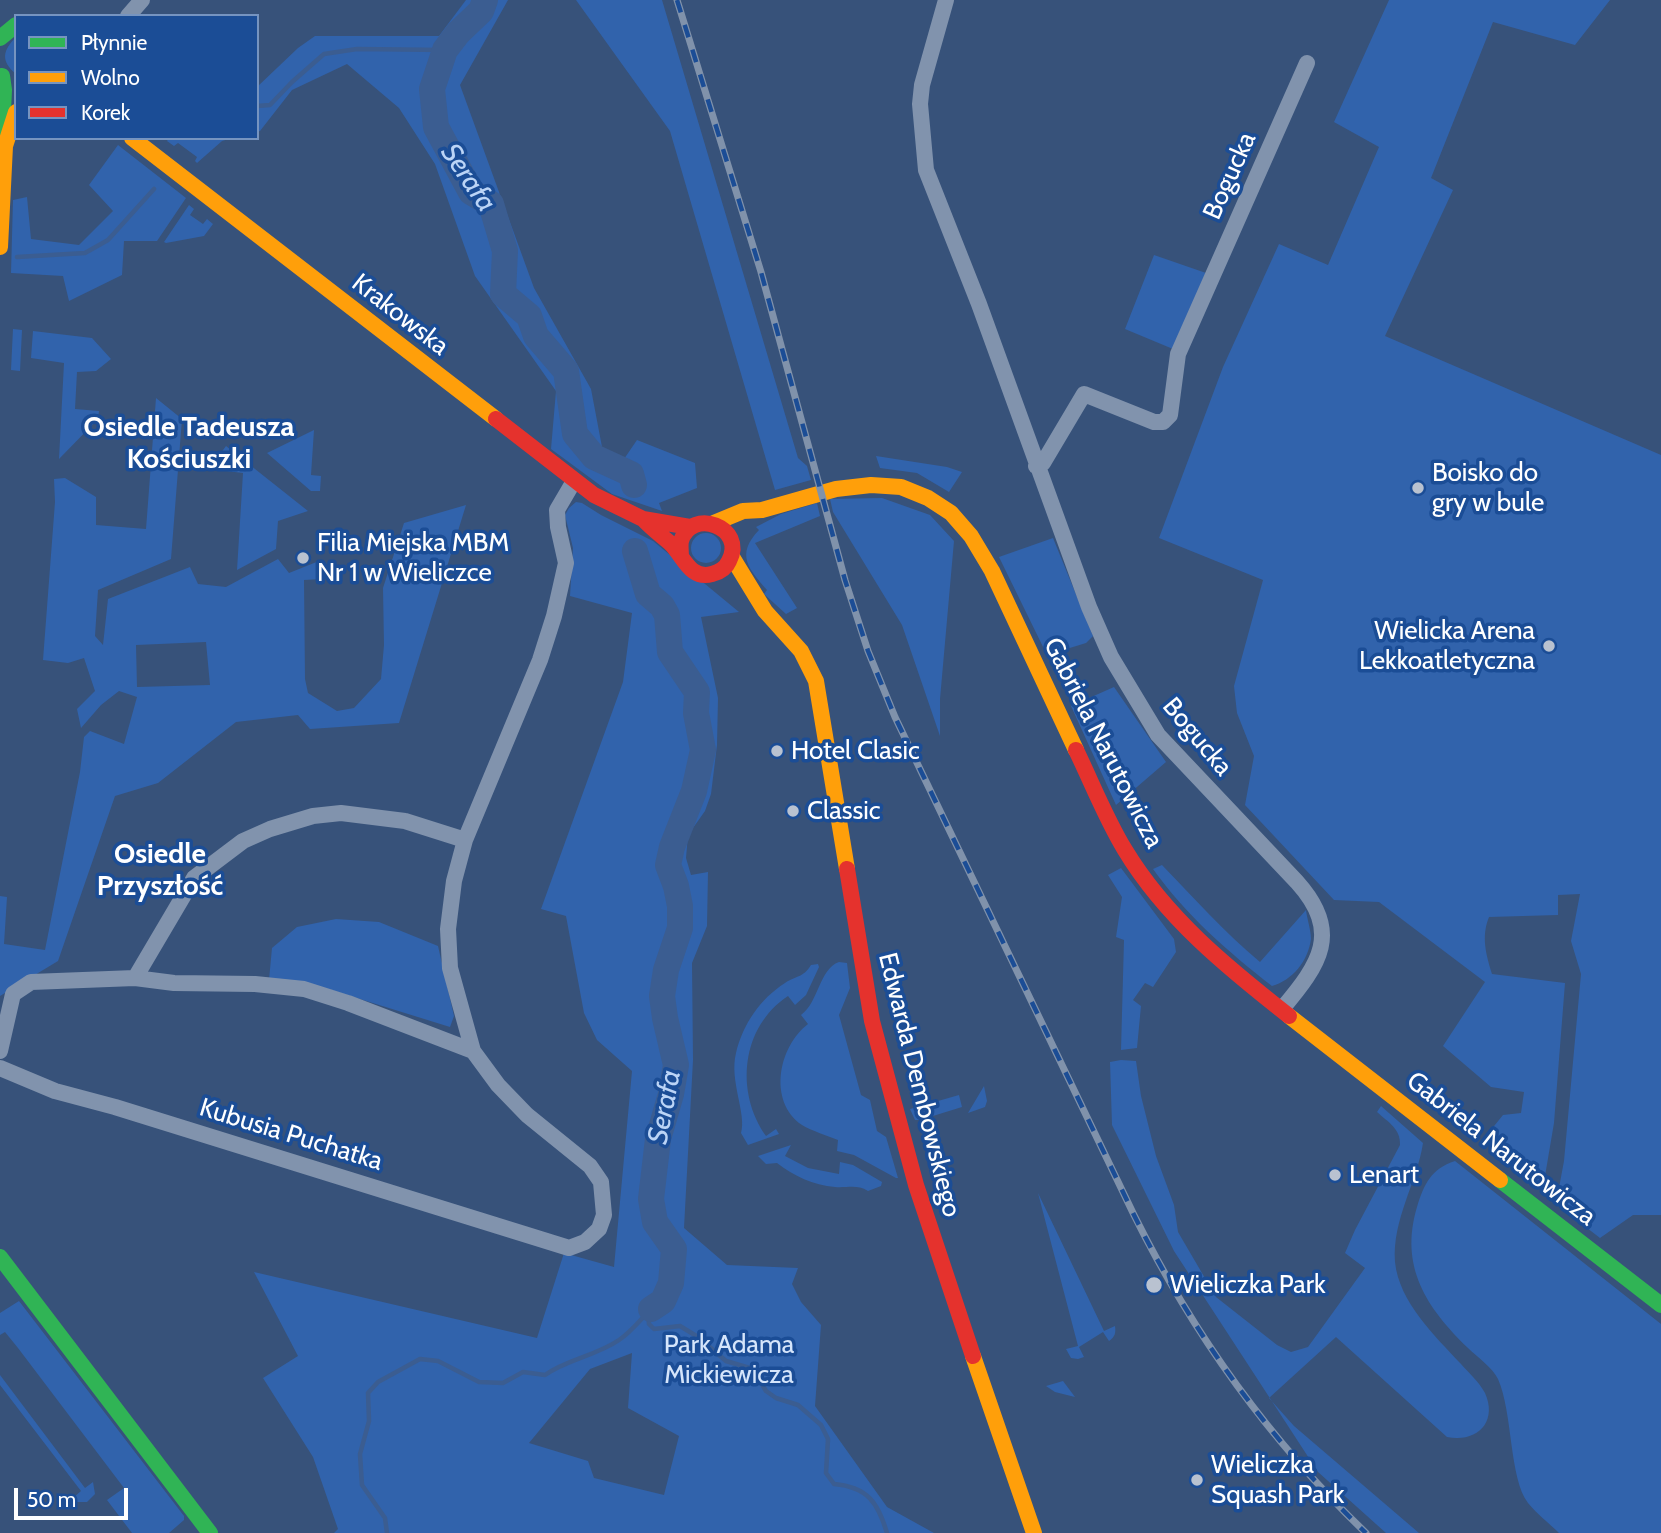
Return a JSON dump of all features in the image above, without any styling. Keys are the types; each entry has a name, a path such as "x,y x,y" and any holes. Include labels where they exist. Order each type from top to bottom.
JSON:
{"main road":[{"path":"0,38 14,27"},
{"path":"0,247 6,78"},
{"path":"5,146 14,118"},
{"name":"Krakowska","path":"140,140 574,481 611,505 643,519 690,527"},
{"name":"Gabriela Narutowicza","path":"762,510 836,489 871,485 901,487 929,498 951,513 971,536 992,571 1125,850 1156,894 1224,965 1661,1305"},
{"path":"762,510 722,570 707,575 691,570 681,557 681,541 690,527 698,523 714,523 743,511 762,510"},
{"name":"Krakowska","path":"643,519 658,536 671,544 681,557"},
{"path":"714,523 728,533 732,552"},
{"name":"Edwarda Dembowskiego","path":"732,552 765,611"},
{"name":"Edwarda Dembowskiego","path":"707,575 731,586 765,611 801,651 816,681 872,1021 916,1185 1034,1533"},
{"path":"0,1257 7,1274 210,1533"}],"street":[{"path":"130,14 142,0"},
{"name":"Bogucka","path":"946,0 922,85 920,104 926,170 979,304 1036,466 1111,657 1146,717 1179,758 1303,888 1317,910 1323,930 1317,958 1282,1009"},
{"name":"Bogucka","path":"1036,466 1043,463 1084,394 1154,422 1163,422 1171,415 1178,354 1307,63"},
{"path":"473,1051 450,968 448,929 454,881 465,840 540,660 554,616 566,564 558,527 558,510 574,481"},
{"path":"135,978 194,878 243,841 270,829 313,816 341,813 405,821 465,840"},
{"path":"0,1051 13,994 31,982 135,978 174,983 255,984 309,990 473,1051"},
{"name":"Kubusia Puchatka","path":"0,1068 55,1091 141,1115 569,1248 585,1242 599,1229 604,1215 601,1182 590,1166 527,1115 498,1085 473,1051"}],"green space":[{"path":"466,0 508,0 460,85 534,288 591,389 602,447 624,459 637,440 695,463 697,488 659,503 662,511 612,494 551,449 556,391 475,276 435,164 399,108 347,64 292,90 259,131 259,85 298,48 315,36 439,36"},
{"path":"576,0 662,0 798,458 807,466 811,480 775,490 670,131"},
{"path":"1389,0 1610,0 1575,45 1493,22 1431,178 1453,190 1385,336 1661,455 1661,1215 1633,1215 1600,1238 1556,1204 1564,1161 1581,974 1571,941 1580,894 1558,895 1558,915 1489,917 1485,932 1486,952 1492,974 1565,983 1554,1123 1545,1176 1539,1182 1486,1136 1503,1115 1521,1113 1524,1092 1491,1087 1443,1046 1485,982 1379,902 1334,900 1245,805 1254,756 1237,713 1234,686 1263,580 1159,538 1223,367 1279,244 1328,265 1379,147 1334,122"},
{"path":"14,39 14,72 7,65 5,55"},
{"path":"225,140 197,163 197,157 178,143 174,146 167,141"},
{"path":"118,145 186,198 157,241 124,241 122,275 69,301 63,276 11,273 13,200 27,197 31,239 79,245 113,211 89,185"},
{"path":"189,205 194,209 190,215 203,224 207,219 213,224 204,236 164,242"},
{"path":"1154,255 1206,273 1173,349 1125,329"},
{"path":"13,329 22,330 20,371 11,370"},
{"path":"33,331 92,338 111,359 96,371 77,372 75,409 99,411 98,419 59,459 64,363 31,358"},
{"path":"156,398 182,419 171,559 98,590 95,636 103,645 108,599 190,567 198,584 226,587 278,559 289,573 319,561 322,579 304,580 305,679 308,693 337,711 354,708 381,679 384,645 383,588 404,523 466,505 399,723 310,729 298,715 236,722 158,783 115,796 58,961 0,996 0,896 7,897 4,944 45,950 80,772 84,737 90,731 124,744 137,697 119,691 101,705 81,728 77,709 95,691 84,658 68,663 43,660 55,502 54,479 65,478 96,497 96,525 146,529","holes":["206,642 210,685 137,687 136,645"]},
{"path":"314,430 311,475 321,476 320,491 311,491 267,453"},
{"path":"226,446 308,511 278,521 276,549 237,570 243,473 209,469"},
{"path":"876,456 947,467 962,472 949,492 917,473 880,468"},
{"path":"882,498 930,515 954,541 940,699 940,736 902,625 833,512 830,499"},
{"name":"Park Adama Mickiewicza","path":"576,502 582,503 653,541 739,612 701,617 718,698 717,745 711,794 705,811 688,835 686,858 691,875 708,872 707,926 692,963 693,1060 684,1228 727,1265 798,1268 792,1284 801,1302 821,1325 815,1406 887,1507 934,1533 334,1533 338,1529 313,1457 263,1378 298,1356 254,1272 537,1338 564,1253 614,1267 632,1071 597,1040 584,1013 566,916 541,909 623,682 632,613 570,596 573,548 565,515","holes":["632,1353 628,1408 679,1436 664,1495 594,1478 588,1461 529,1443 590,1369"]},
{"path":"817,503 820,516 755,543 797,608 786,614 764,594 767,590 750,568 746,554 759,530 756,527 781,514"},
{"path":"706,533 717,537 721,548 717,559 706,563 695,559 691,548 695,537"},
{"path":"1053,538 1093,636 1086,643 1047,655 999,557"},
{"path":"1114,687 1166,762 1116,805 1071,706"},
{"path":"1162,865 1260,962 1306,910 1311,939 1303,962 1287,979 1272,986 1223,946 1179,902 1153,869"},
{"path":"1121,868 1174,939 1176,952 1153,987 1145,983 1133,1000 1141,1006 1137,1048 1121,1050 1124,940 1116,937 1122,897 1108,875"},
{"path":"336,919 379,922 438,946 454,1016 450,1027 318,986 269,980 272,948 297,927"},
{"path":"839,962 847,963 850,988 839,1015 861,1095 870,1100 877,1131 886,1137 898,1178 854,1155 837,1151 838,1140 802,1125 791,1115 784,1102 781,1074 784,1059 798,1034 808,1024 801,1015 812,1002 827,971"},
{"path":"818,964 806,995 795,1005 788,996 772,1009 752,1042 747,1081 750,1100 756,1119 766,1136 776,1129 779,1134 748,1145 741,1133 742,1116 734,1064 739,1042 754,1013 776,989 802,974 811,965"},
{"path":"1136,1061 1141,1096 1156,1156 1174,1205 1178,1232 1216,1297 1277,1345 1291,1352 1308,1347 1365,1268 1345,1253 1400,1145 1396,1130 1377,1112 1381,1106 1423,1143 1397,1231 1395,1262 1398,1277 1403,1291 1420,1317 1485,1393 1489,1413 1482,1428 1467,1437 1447,1437 1336,1337 1269,1398 1174,1251 1112,1125 1110,1062"},
{"path":"984,1086 987,1101 985,1107 968,1113"},
{"path":"959,1095 962,1107 920,1120 915,1120 910,1109"},
{"path":"791,1145 785,1156 808,1168 839,1174 840,1162 853,1165 882,1182 881,1186 868,1191 856,1187 819,1184 797,1176 777,1163 766,1164 758,1156"},
{"path":"1455,1161 1661,1324 1661,1533 1559,1533 1528,1503 1517,1478 1503,1393 1498,1379 1440,1318 1420,1285 1414,1267 1412,1229 1423,1191 1434,1173"},
{"path":"1038,1193 1104,1331 1115,1326 1115,1335 1109,1341 1103,1332 1079,1347 1084,1357 1078,1359 1071,1358 1066,1349 1078,1346"},
{"path":"19,1301 184,1516 184,1520 169,1533 132,1533 107,1500 124,1488 18,1348 5,1332 0,1335 0,1313"},
{"path":"0,1375 85,1488 93,1482 95,1494 87,1502 77,1502 73,1498 81,1491 0,1385"},
{"path":"1063,1381 1075,1397 1055,1392 1046,1386"},
{"path":"1272,1401 1294,1426 1419,1533 1386,1533 1318,1472"}],"waterway":[{"name":"Serafa","path":"485,0 481,11 445,50 432,89 436,127 471,192 491,204 505,251 503,294 529,316 536,336 566,371 575,434 594,457 631,474 634,485"},
{"path":"259,106 270,105 324,54 357,49 445,50"},
{"path":"17,257 85,253 108,240 154,189"},
{"name":"Serafa","path":"635,551 648,594 662,606 667,615 670,652 697,692 696,713 703,750 694,791 672,847 668,865 680,906 680,928 666,970 662,996 676,1065 658,1139 651,1199 655,1222 674,1249 671,1283 663,1301 651,1309"},
{"path":"387,1533 385,1518 362,1485 360,1454 369,1421 368,1393 378,1382 420,1359 438,1361 479,1382 503,1383 523,1372 545,1375 619,1340 651,1309"},
{"name":"Serafa","path":"648,1314 649,1324 654,1329 680,1326 698,1337 726,1361 753,1369 766,1391 776,1398 798,1405 821,1425 828,1439 826,1473 834,1484 855,1489 870,1498 880,1513 887,1533"}],"railway":[{"path":"677,0 761,272 845,580 868,651 895,717 1157,1259 1208,1344 1236,1384 1298,1461 1366,1533"}],"traffic: fast":[{"path":"0,38 14,27"},
{"path":"2,76 2,132"},
{"path":"1500,1180 1661,1305"},
{"path":"0,1257 210,1533"}],"traffic: slow":[{"path":"0,247 5,146 14,118"},
{"path":"135,140 496,419"},
{"path":"714,523 743,511 762,510 836,489 871,485 901,487 928,498 951,513 971,536 992,571 1076,750"},
{"path":"732,557 765,611 801,651 816,681 847,869"},
{"path":"1289,1016 1500,1180"},
{"path":"973,1356 1034,1533"}],"traffic: jam":[{"path":"496,419 594,495 643,519 690,527"},
{"path":"643,519 671,544 676,549 680,555 684,561 688,566 698,574 720,571 729,561 733,549 724,531 705,523 695,525 687,531 681,541 681,547 681,555 681,557"},
{"path":"1076,750 1118,838 1159,898 1221,960 1289,1016"},
{"path":"847,869 872,1021 916,1185 973,1356"}],"place":[{"name":"Boisko do gry w bule","path":"1418,488"},
{"name":"Filia Miejska MBM Nr 1 w Wieliczce","path":"303,558"},
{"name":"Wielicka Arena Lekkoatletyczna","path":"1549,646"},
{"name":"Hotel Clasic","path":"777,751"},
{"name":"Classic","path":"793,811"},
{"name":"Lenart","path":"1335,1175"},
{"name":"Wieliczka Park","path":"1154,1285"},
{"name":"Wieliczka Squash Park","path":"1197,1480"}],"district":[{"name":"Osiedle Tadeusza Kościuszki","path":"189,444"},
{"name":"Osiedle Przyszłość","path":"160,871"}]}
